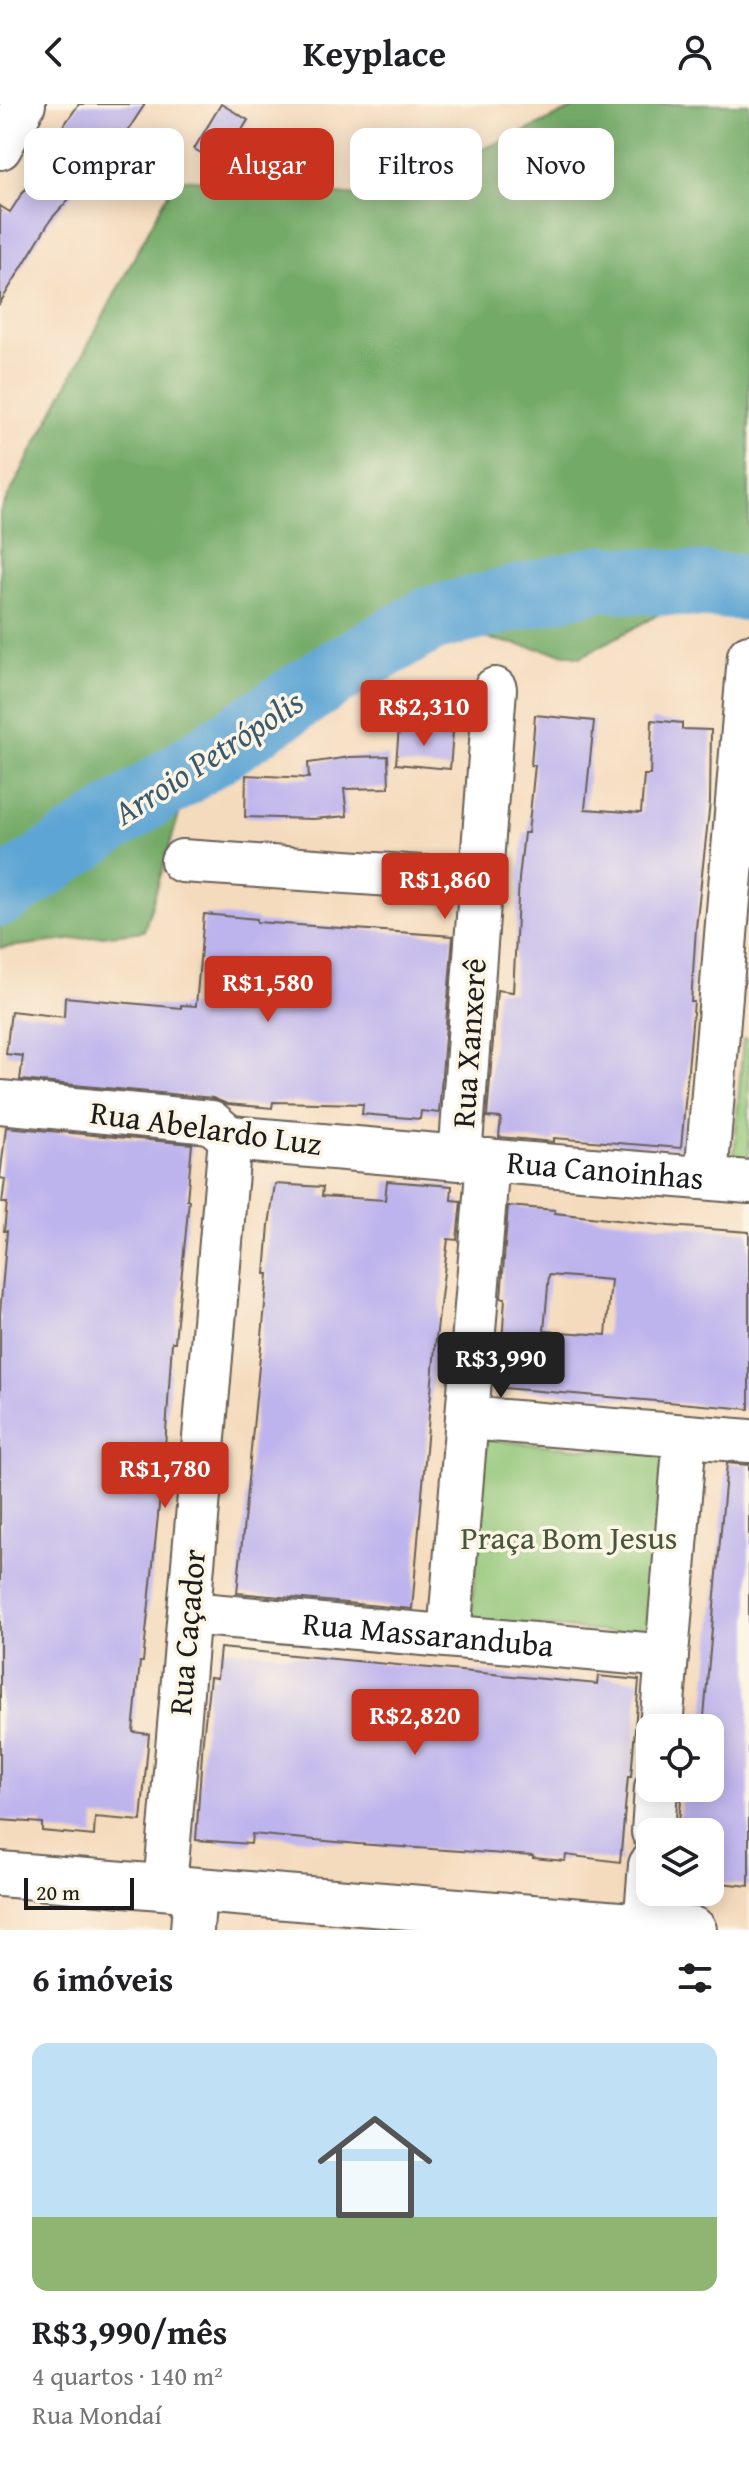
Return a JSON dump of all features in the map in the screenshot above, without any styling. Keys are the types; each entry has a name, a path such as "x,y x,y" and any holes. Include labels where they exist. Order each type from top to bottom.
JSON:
{"street":[{"path":"0,148 24,104"},
{"path":"706,1178 734,1025 749,656"},
{"name":"Rua Xanxerê","path":"449,1636 467,1418 481,881 495,689"},
{"path":"182,861 481,881"},
{"name":"Rua Abelardo Luz","path":"0,1102 211,1122 230,1138 474,1159"},
{"name":"Rua Caçador","path":"184,1902 189,1613 230,1138"},
{"name":"Rua Canoinhas","path":"474,1159 749,1182"},
{"path":"467,1418 749,1441"},
{"path":"662,1714 685,1436"},
{"name":"Rua Massaranduba","path":"189,1613 667,1656"},
{"path":"0,1874 184,1902 694,1930"},
{"path":"645,1926 647,1906"}],"green space":[{"path":"582,104 749,104 749,565 581,657 448,631 184,798 144,931 0,948 0,512 164,200 184,200 184,179 200,180 200,200 334,200 334,194 350,195 350,200 482,200 482,149 498,143 498,200 614,200 614,128 532,128"},
{"path":"743,1039 749,1039 749,1160 734,1159"},
{"name":"Praça Bom Jesus","path":"486,1440 668,1456 653,1636 471,1620"}],"building":[{"path":"79,104 145,104 129,128 62,128"},
{"path":"221,104 248,120 243,128 207,128"},
{"path":"200,139 200,152 194,149"},
{"path":"24,191 24,200 68,200 51,219 0,303 0,206 10,212"},
{"path":"535,715 594,721 585,809 641,813 644,775 650,775 652,720 682,723 682,729 711,730 710,802 696,928 691,1002 694,1002 681,1148 499,1137 501,1118 487,1117 497,990 513,992 519,879 524,833 528,833 535,765 531,765"},
{"path":"399,727 453,732 450,769 396,764"},
{"path":"388,756 389,788 344,789 347,816 313,819 245,817 246,775 309,778 308,763"},
{"path":"204,914 257,919 257,922 453,936 439,1113 421,1111 420,1119 362,1114 363,1104 273,1102 272,1108 227,1104 213,1098 20,1080 23,1056 6,1054 11,1011 64,1017 65,997 181,1008 181,1005 196,1006"},
{"path":"6,1127 192,1144 165,1447 133,1732 149,1734 141,1821 95,1817 94,1836 42,1831 42,1823 0,1820 0,1314 7,1203 2,1203 5,1179 0,1178"},
{"path":"387,1181 452,1186 451,1200 461,1201 457,1240 448,1239 435,1347 412,1609 237,1593 275,1184 323,1187 322,1196 385,1200"},
{"path":"508,1206 669,1226 749,1232 749,1409 504,1388 507,1343 502,1343 505,1298 501,1298","holes":["549,1275 611,1280 606,1335 544,1331"]},
{"path":"727,1463 749,1465 749,1886 724,1883 724,1818 679,1818 681,1802 724,1802 724,1714 704,1714"},
{"path":"220,1648 597,1684 598,1676 639,1680 620,1862 566,1855 565,1861 252,1834 251,1844 196,1840 210,1677 217,1678"}],"waterway":[{"name":"Arroio Petrópolis","path":"0,894 330,676 431,619 600,578 749,588"}]}
